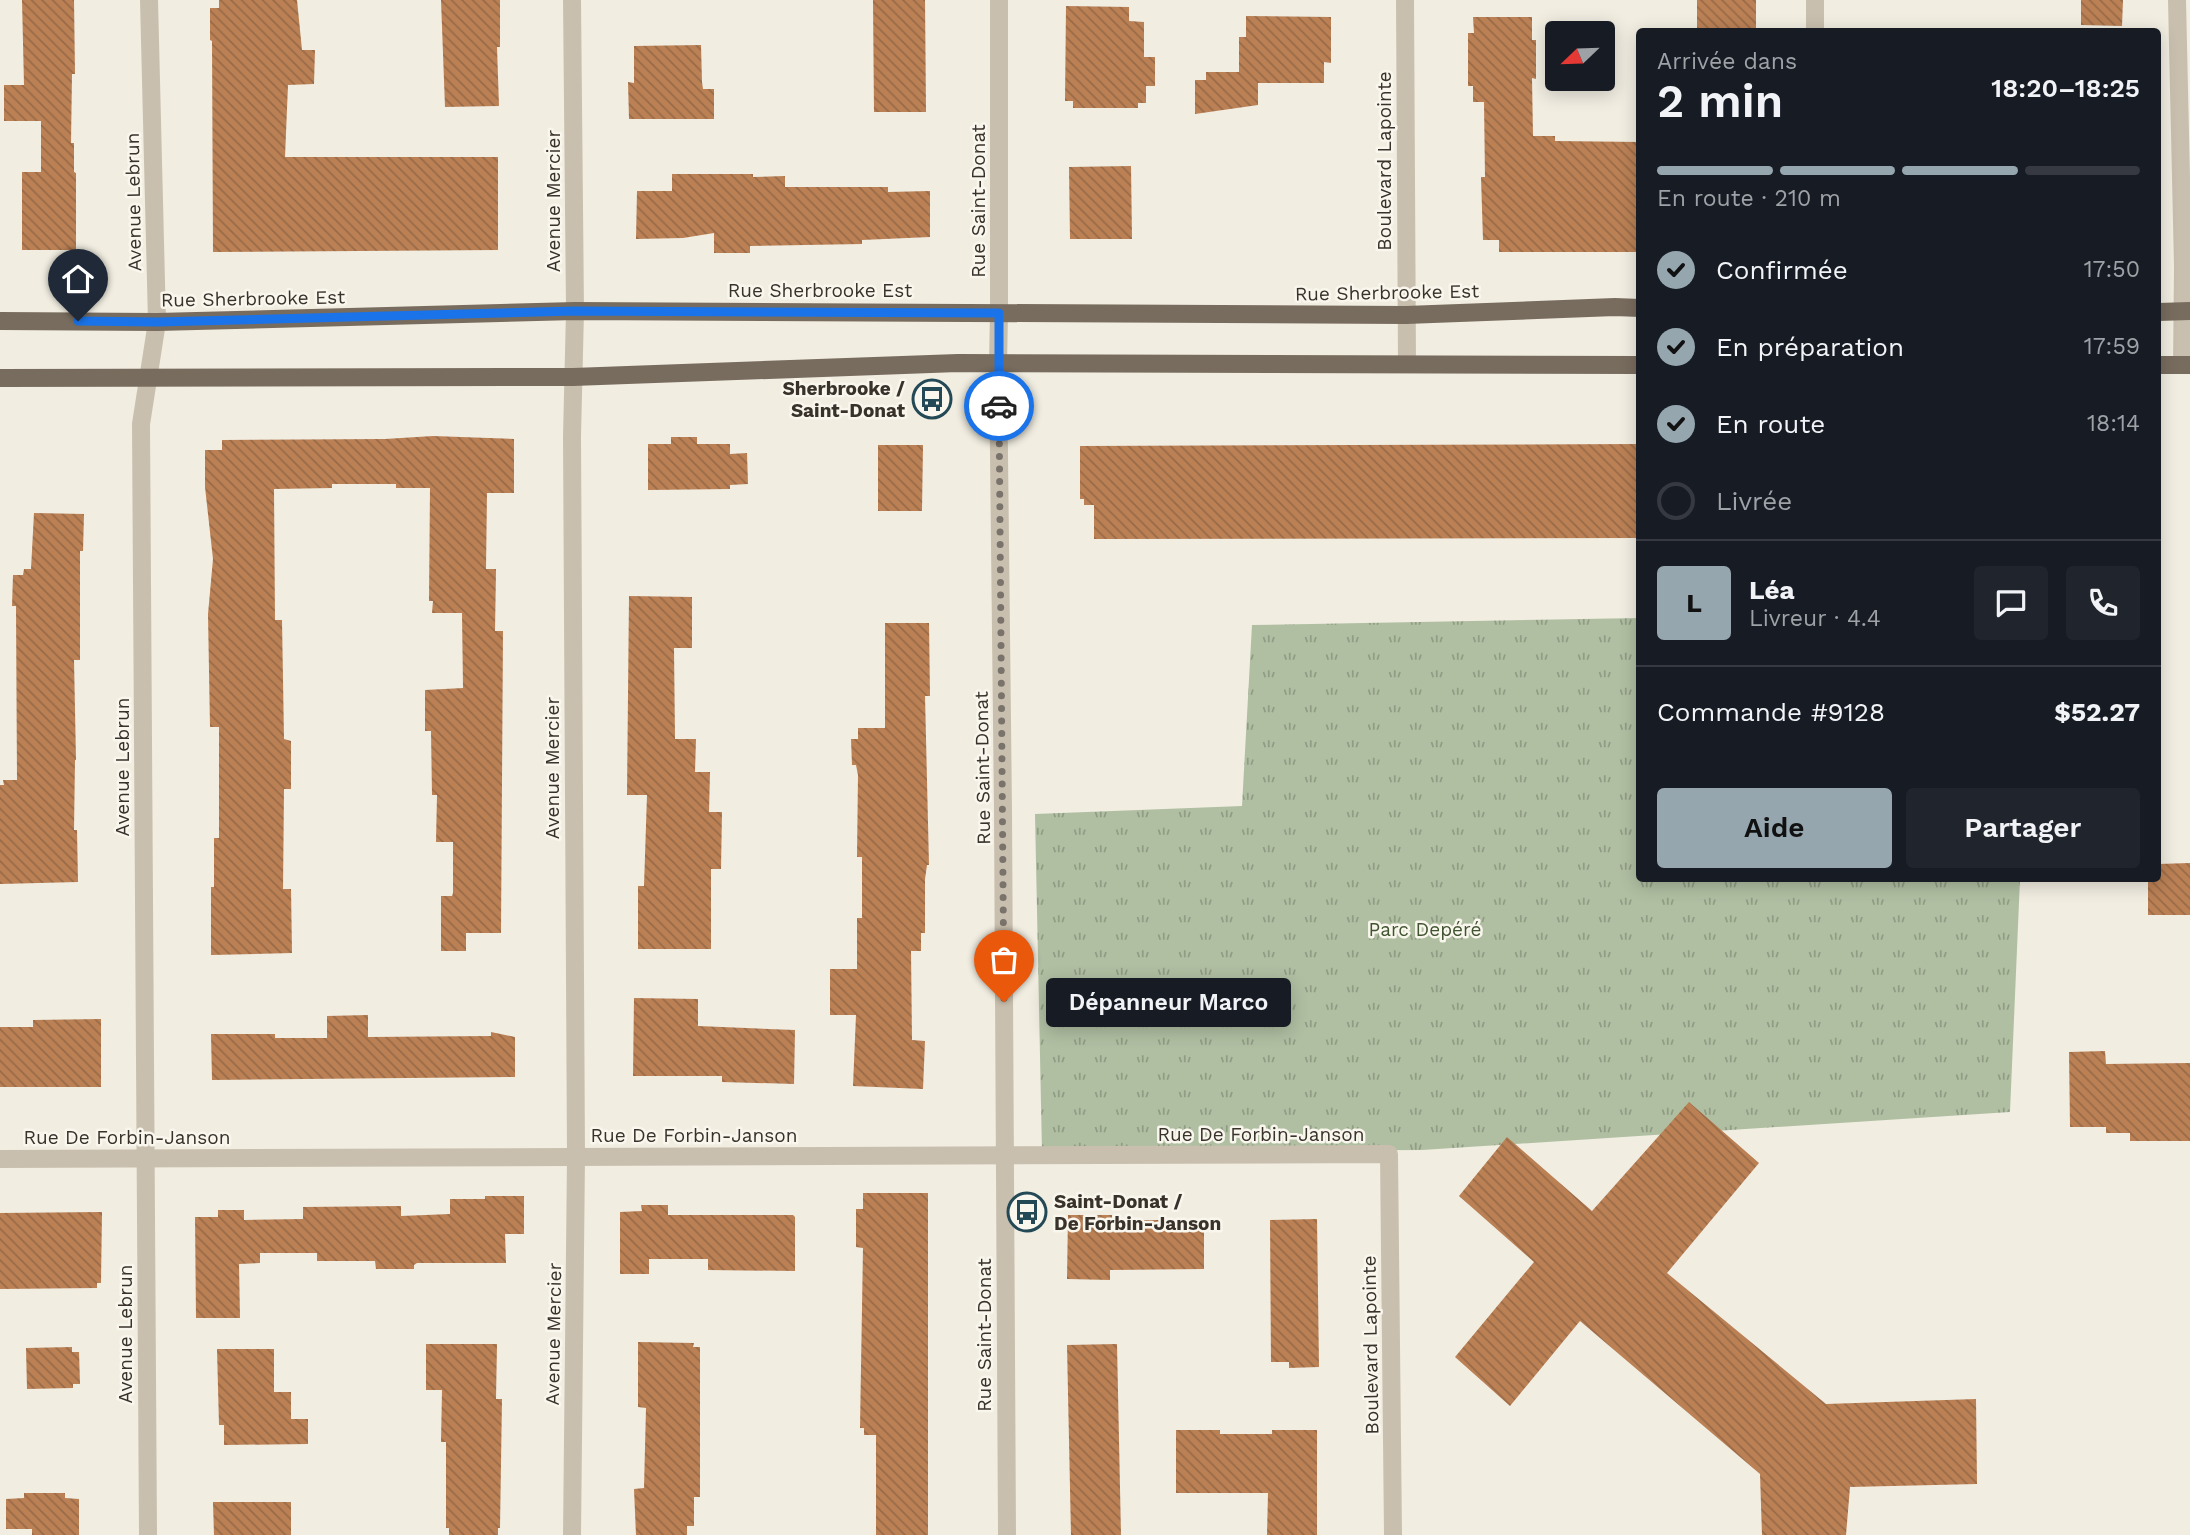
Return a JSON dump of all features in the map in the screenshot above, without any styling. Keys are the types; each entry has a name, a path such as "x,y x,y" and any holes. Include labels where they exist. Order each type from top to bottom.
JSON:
{"main road":[{"name":"Rue Sherbrooke Est","path":"0,321 157,322 575,311 1406,315 1636,308"},
{"path":"2161,312 2186,311"},
{"path":"0,378 573,377 930,363 1636,365"},
{"path":"2161,365 2186,365"}],"street":[{"name":"Avenue Lebrun","path":"148,1535 141,424 157,322 149,0"},
{"name":"Avenue Mercier","path":"572,0 576,1157 572,1535"},
{"name":"Rue Saint-Donat","path":"999,0 998,363 1007,1535"},
{"name":"Boulevard Lapointe","path":"1405,0 1407,364"},
{"path":"1815,0 1815,28"},
{"path":"2177,0 2186,365"},
{"name":"Boulevard Lapointe","path":"1389,1154 1393,1535"},
{"name":"Rue De Forbin-Janson","path":"0,1159 1389,1154"}],"green space":[{"name":"Parc Depéré","path":"1636,618 1636,882 2020,882 2010,1112 1422,1150 1042,1152 1035,814 1242,806 1252,625"}],"building":[{"path":"22,0 74,0 75,74 72,74 71,143 74,143 76,173 76,250 22,250 22,172 41,172 41,121 4,121 4,85 24,85"},
{"path":"219,0 297,0 302,50 315,50 314,84 288,85 285,157 498,157 498,250 213,252 210,8 219,8"},
{"path":"441,0 500,0 500,47 497,47 499,106 445,107"},
{"path":"873,0 925,0 926,112 874,112"},
{"path":"1697,0 1756,0 1756,28 1697,28"},
{"path":"2081,0 2123,0 2122,26 2081,25"},
{"path":"1066,6 1129,7 1129,21 1144,22 1144,57 1155,57 1155,86 1146,86 1146,103 1138,103 1138,108 1073,108 1073,101 1065,101"},
{"path":"1246,16 1331,17 1331,63 1324,62 1324,83 1258,83 1258,105 1195,114 1195,80 1206,80 1206,72 1239,72 1239,37 1246,37"},
{"path":"1473,17 1532,17 1532,40 1536,40 1536,79 1532,78 1533,136 1555,136 1555,141 1636,142 1636,252 1499,252 1499,240 1483,240 1481,177 1485,177 1484,102 1473,102 1473,86 1468,86 1468,33 1474,33"},
{"path":"701,45 703,89 714,89 714,119 629,119 628,82 634,83 634,46"},
{"path":"1131,166 1132,239 1070,239 1069,167"},
{"path":"672,174 785,176 785,187 888,187 888,192 930,191 930,237 862,240 862,244 750,246 750,253 714,253 714,233 683,238 636,239 637,191 672,191"},
{"path":"433,436 514,439 514,493 487,493 486,569 496,569 495,631 503,631 501,933 466,933 466,951 441,951 441,896 452,896 453,893 453,842 436,842 437,795 432,795 431,731 425,731 425,690 463,688 462,613 432,613 433,601 429,601 430,488 396,488 396,484 332,484 332,488 274,489 275,620 282,620 284,739 291,741 291,789 284,789 283,889 291,889 292,953 211,955 214,838 219,838 219,727 210,727 208,614 213,559 205,487 205,450 222,450 222,440"},
{"path":"671,437 697,437 697,444 730,444 730,454 747,453 748,484 730,485 730,489 648,490 648,444 671,444"},
{"path":"1636,444 1636,538 1094,539 1094,505 1084,505 1084,499 1080,499 1080,446"},
{"path":"878,445 923,445 922,511 878,511"},
{"path":"34,513 84,514 83,551 80,551 80,660 74,660 74,830 77,830 78,882 0,884 0,785 4,785 3,780 17,780 16,606 12,606 13,575 23,575 24,569 31,569"},
{"path":"629,596 692,597 692,648 674,648 675,739 696,739 695,772 710,772 709,812 722,812 721,869 711,869 711,949 638,949 638,886 644,886 647,795 627,795"},
{"path":"885,623 929,623 930,696 925,696 929,865 925,879 925,933 921,933 921,951 911,951 912,1040 925,1041 923,1089 853,1086 856,1015 830,1015 830,969 857,969 857,918 862,918 862,857 857,857 858,775 856,765 852,765 851,739 858,739 858,728 885,728"},
{"path":"2190,863 2190,915 2148,915 2148,882 2161,882 2161,864"},
{"path":"634,998 698,999 698,1026 795,1030 794,1084 722,1082 722,1076 633,1076"},
{"path":"368,1015 368,1037 491,1036 491,1032 515,1037 515,1077 212,1080 211,1034 275,1034 275,1038 327,1038 327,1016"},
{"path":"101,1019 101,1087 0,1087 0,1027 33,1027 33,1020"},
{"path":"2105,1051 2106,1064 2190,1063 2190,1141 2130,1141 2130,1133 2106,1133 2106,1127 2070,1127 2069,1052"},
{"path":"1689,1102 1759,1163 1667,1273 1826,1404 1976,1399 1977,1484 1850,1487 1846,1535 1762,1535 1760,1474 1580,1321 1510,1406 1455,1357 1534,1262 1459,1196 1507,1137 1592,1211"},
{"path":"863,1193 928,1193 928,1535 876,1535 876,1435 864,1435 864,1428 860,1428 863,1248 856,1247 856,1209 863,1209"},
{"path":"485,1196 524,1196 524,1234 505,1234 506,1263 417,1263 414,1269 376,1269 375,1261 317,1261 317,1253 260,1253 260,1263 239,1264 240,1318 196,1318 195,1217 218,1217 218,1210 244,1210 244,1220 303,1219 303,1207 401,1206 401,1216 450,1214 450,1199 485,1199"},
{"path":"641,1205 668,1205 668,1215 793,1215 795,1271 708,1270 708,1259 649,1259 649,1274 620,1274 620,1212 642,1211"},
{"path":"102,1212 101,1283 97,1283 97,1288 0,1289 0,1213"},
{"path":"1068,1215 1112,1215 1112,1220 1204,1220 1204,1269 1110,1270 1110,1280 1067,1279"},
{"path":"1317,1219 1319,1367 1289,1368 1289,1362 1271,1362 1270,1220"},
{"path":"638,1342 694,1343 693,1347 700,1347 700,1497 694,1497 694,1526 687,1526 687,1535 636,1535 634,1489 644,1488 646,1408 638,1407"},
{"path":"426,1344 497,1344 496,1399 502,1399 498,1535 449,1535 449,1528 446,1528 446,1442 441,1442 442,1390 426,1390"},
{"path":"1117,1344 1121,1535 1071,1535 1067,1345"},
{"path":"72,1347 72,1352 79,1352 80,1384 73,1384 73,1388 27,1389 26,1348"},
{"path":"217,1349 274,1349 274,1392 291,1392 291,1419 308,1419 308,1444 224,1445 224,1425 219,1425"},
{"path":"1176,1430 1220,1430 1220,1434 1272,1434 1272,1430 1317,1430 1317,1535 1267,1535 1268,1493 1176,1493"},
{"path":"24,1493 65,1493 65,1498 79,1499 79,1535 32,1535 32,1529 6,1529 6,1499 24,1498"},
{"path":"213,1502 291,1502 291,1535 214,1535"}],"way so far":[{"path":"999,406 1004,1002"}],"place":[{"name":"Sherbrooke / Saint-Donat","path":"932,399"},
{"name":"Dépanneur Marco","path":"1004,1002"},
{"name":"Saint-Donat / De Forbin-Janson","path":"1027,1212"}],"route":[{"path":"78,321 157,322 575,311 999,313 999,406"}]}
